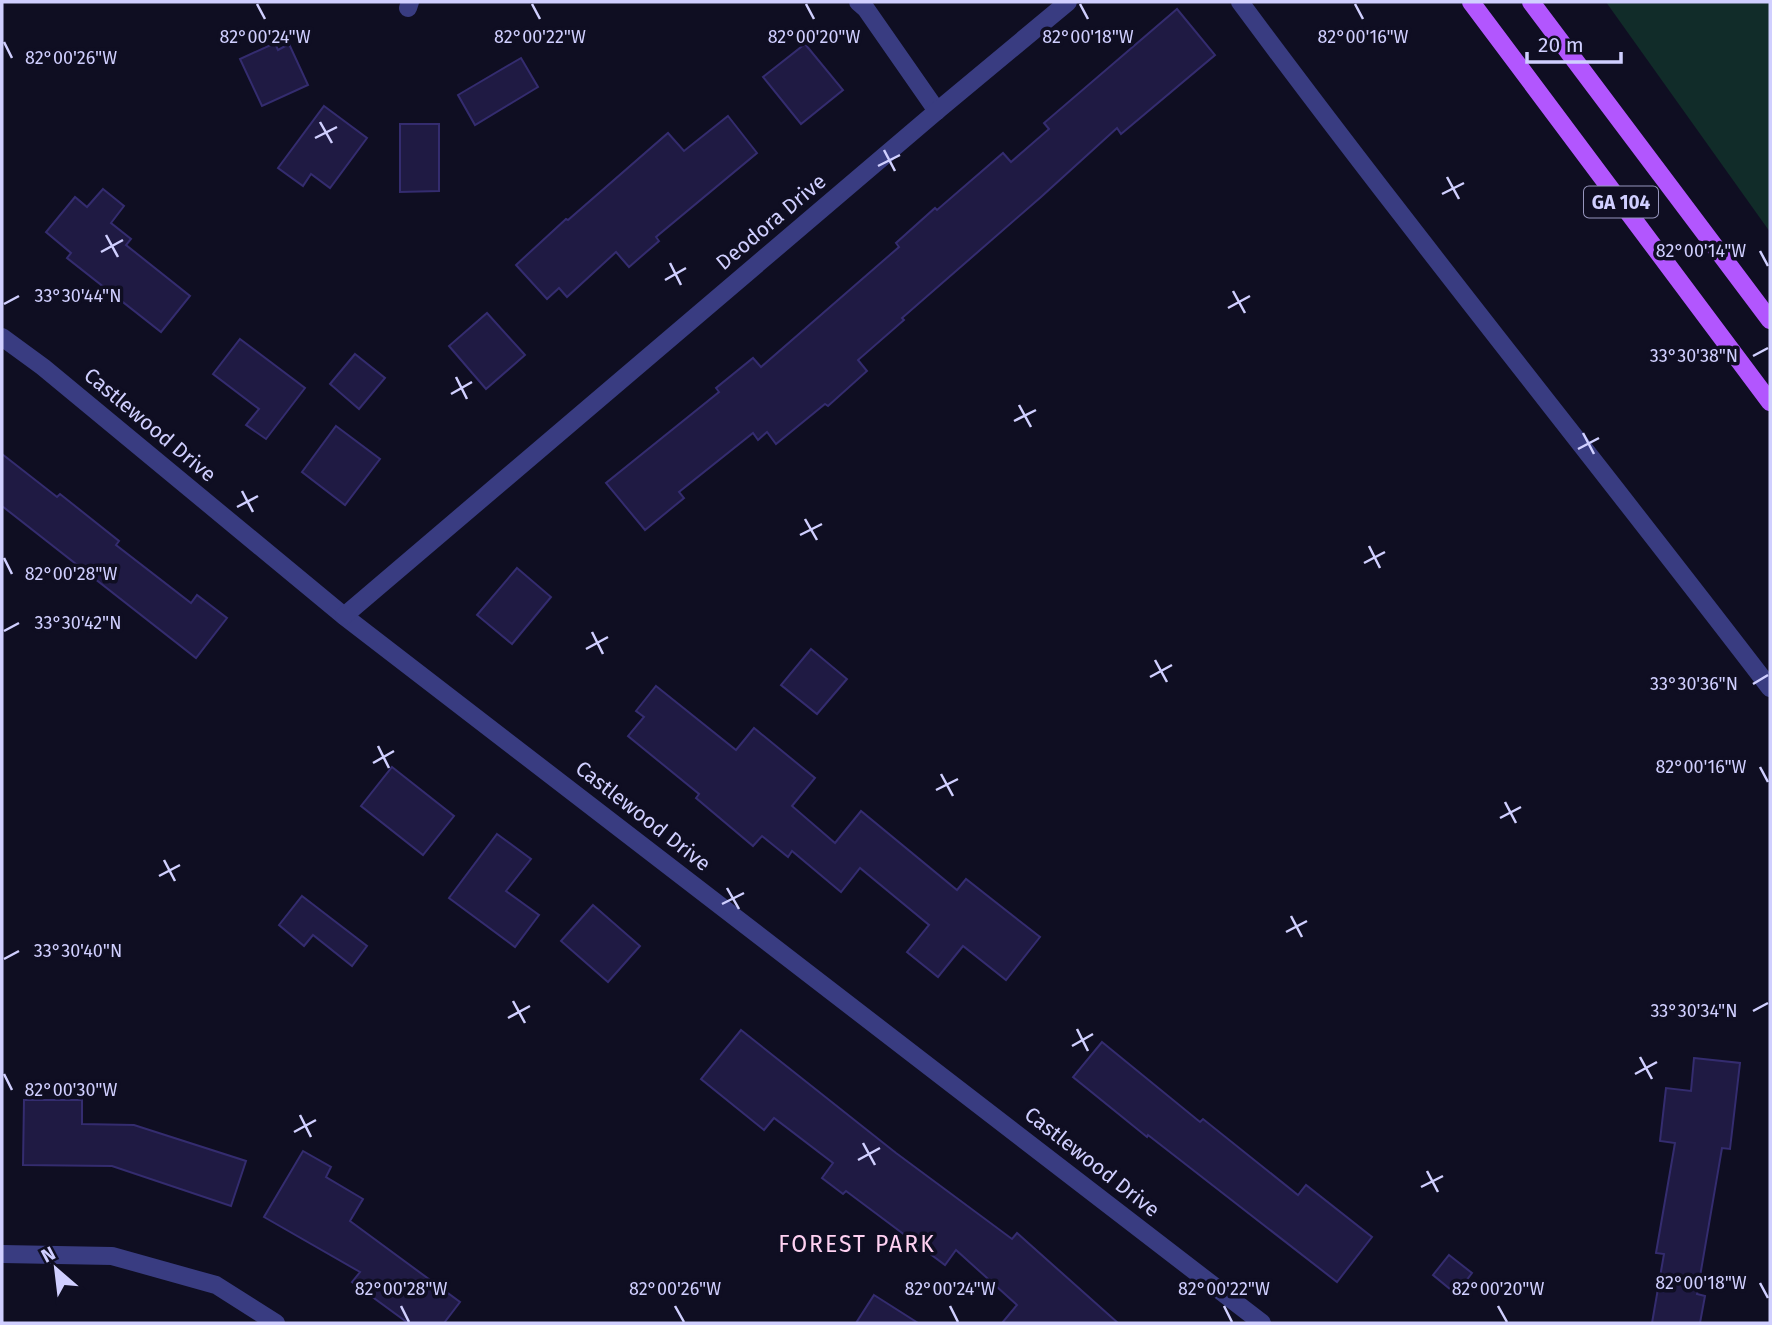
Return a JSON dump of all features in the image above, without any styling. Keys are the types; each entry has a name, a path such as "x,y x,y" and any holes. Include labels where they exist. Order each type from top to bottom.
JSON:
{"main road":[{"name":"GA 104","path":"1471,2 1770,402"},
{"name":"GA 104","path":"1531,2 1770,320"}],"street":[{"path":"858,2 866,9 937,111"},
{"name":"Deodora Drive","path":"344,615 1068,2"},
{"path":"1240,2 1342,139 1631,506 1770,688"},
{"name":"Castlewood Drive","path":"2,337 43,367 344,615 1262,1323"},
{"path":"2,1254 112,1256 216,1285 276,1323"}],"green space":[{"path":"1606,2 1770,2 1770,232"}],"building":[{"path":"1177,9 1215,55 1121,134 1117,128 902,318 904,320 858,360 867,371 828,406 825,404 776,444 767,432 758,440 753,433 679,492 684,498 645,530 606,483 719,392 716,388 753,358 761,367 899,247 896,243 935,208 937,210 1003,153 1011,162 1049,129 1044,123"},
{"path":"275,43 278,50 289,44 308,85 262,106 240,59"},
{"path":"805,44 843,90 801,124 763,77"},
{"path":"521,58 538,87 475,125 458,95"},
{"path":"324,106 367,138 330,188 311,174 303,186 278,168"},
{"path":"728,116 757,153 656,237 659,241 629,267 616,252 567,297 559,288 547,299 516,265 668,133 684,151"},
{"path":"400,124 439,124 439,191 400,192"},
{"path":"103,189 124,206 111,223 131,239 126,245 190,296 161,332 67,258 71,253 46,232 75,197 87,207"},
{"path":"487,313 525,355 486,389 449,346"},
{"path":"240,339 305,388 266,439 246,425 259,409 213,374"},
{"path":"355,354 385,378 359,409 330,384"},
{"path":"336,426 380,459 345,505 302,472"},
{"path":"2,454 57,497 60,494 119,541 116,545 191,603 197,595 227,618 196,658 2,506"},
{"path":"517,568 551,597 512,644 477,615"},
{"path":"811,649 847,679 817,714 781,685"},
{"path":"656,686 736,750 754,728 815,778 792,806 835,843 861,811 957,890 966,879 1040,937 1006,980 963,946 938,977 907,952 929,925 860,868 841,892 792,851 788,857 762,836 753,846 696,798 699,794 628,736 644,717 636,711"},
{"path":"392,767 454,816 423,855 361,806"},
{"path":"497,834 531,859 506,891 539,915 515,947 449,898"},
{"path":"302,896 367,946 352,966 313,935 304,946 279,925"},
{"path":"593,905 640,946 608,982 561,941"},
{"path":"741,1030 896,1153 1012,1239 1017,1233 1118,1323 1002,1323 1017,1305 956,1250 945,1265 846,1191 843,1194 822,1178 833,1163 774,1118 764,1130 701,1079"},
{"path":"1102,1042 1200,1122 1203,1119 1298,1195 1306,1185 1372,1237 1337,1282 1073,1077"},
{"path":"1694,1058 1740,1063 1730,1149 1722,1148 1697,1294 1705,1296 1700,1323 1652,1323 1664,1254 1656,1253 1675,1143 1660,1141 1666,1088 1691,1091"},
{"path":"24,1100 82,1100 82,1124 134,1125 246,1161 231,1206 112,1166 23,1165"},
{"path":"303,1151 331,1167 326,1177 363,1199 350,1221 460,1302 444,1323 408,1323 352,1282 360,1272 264,1217"},
{"path":"1449,1255 1472,1273 1456,1294 1433,1275"},
{"path":"874,1295 918,1323 856,1323"}],"district":[{"name":"FOREST PARK","path":"857,1244"}]}
